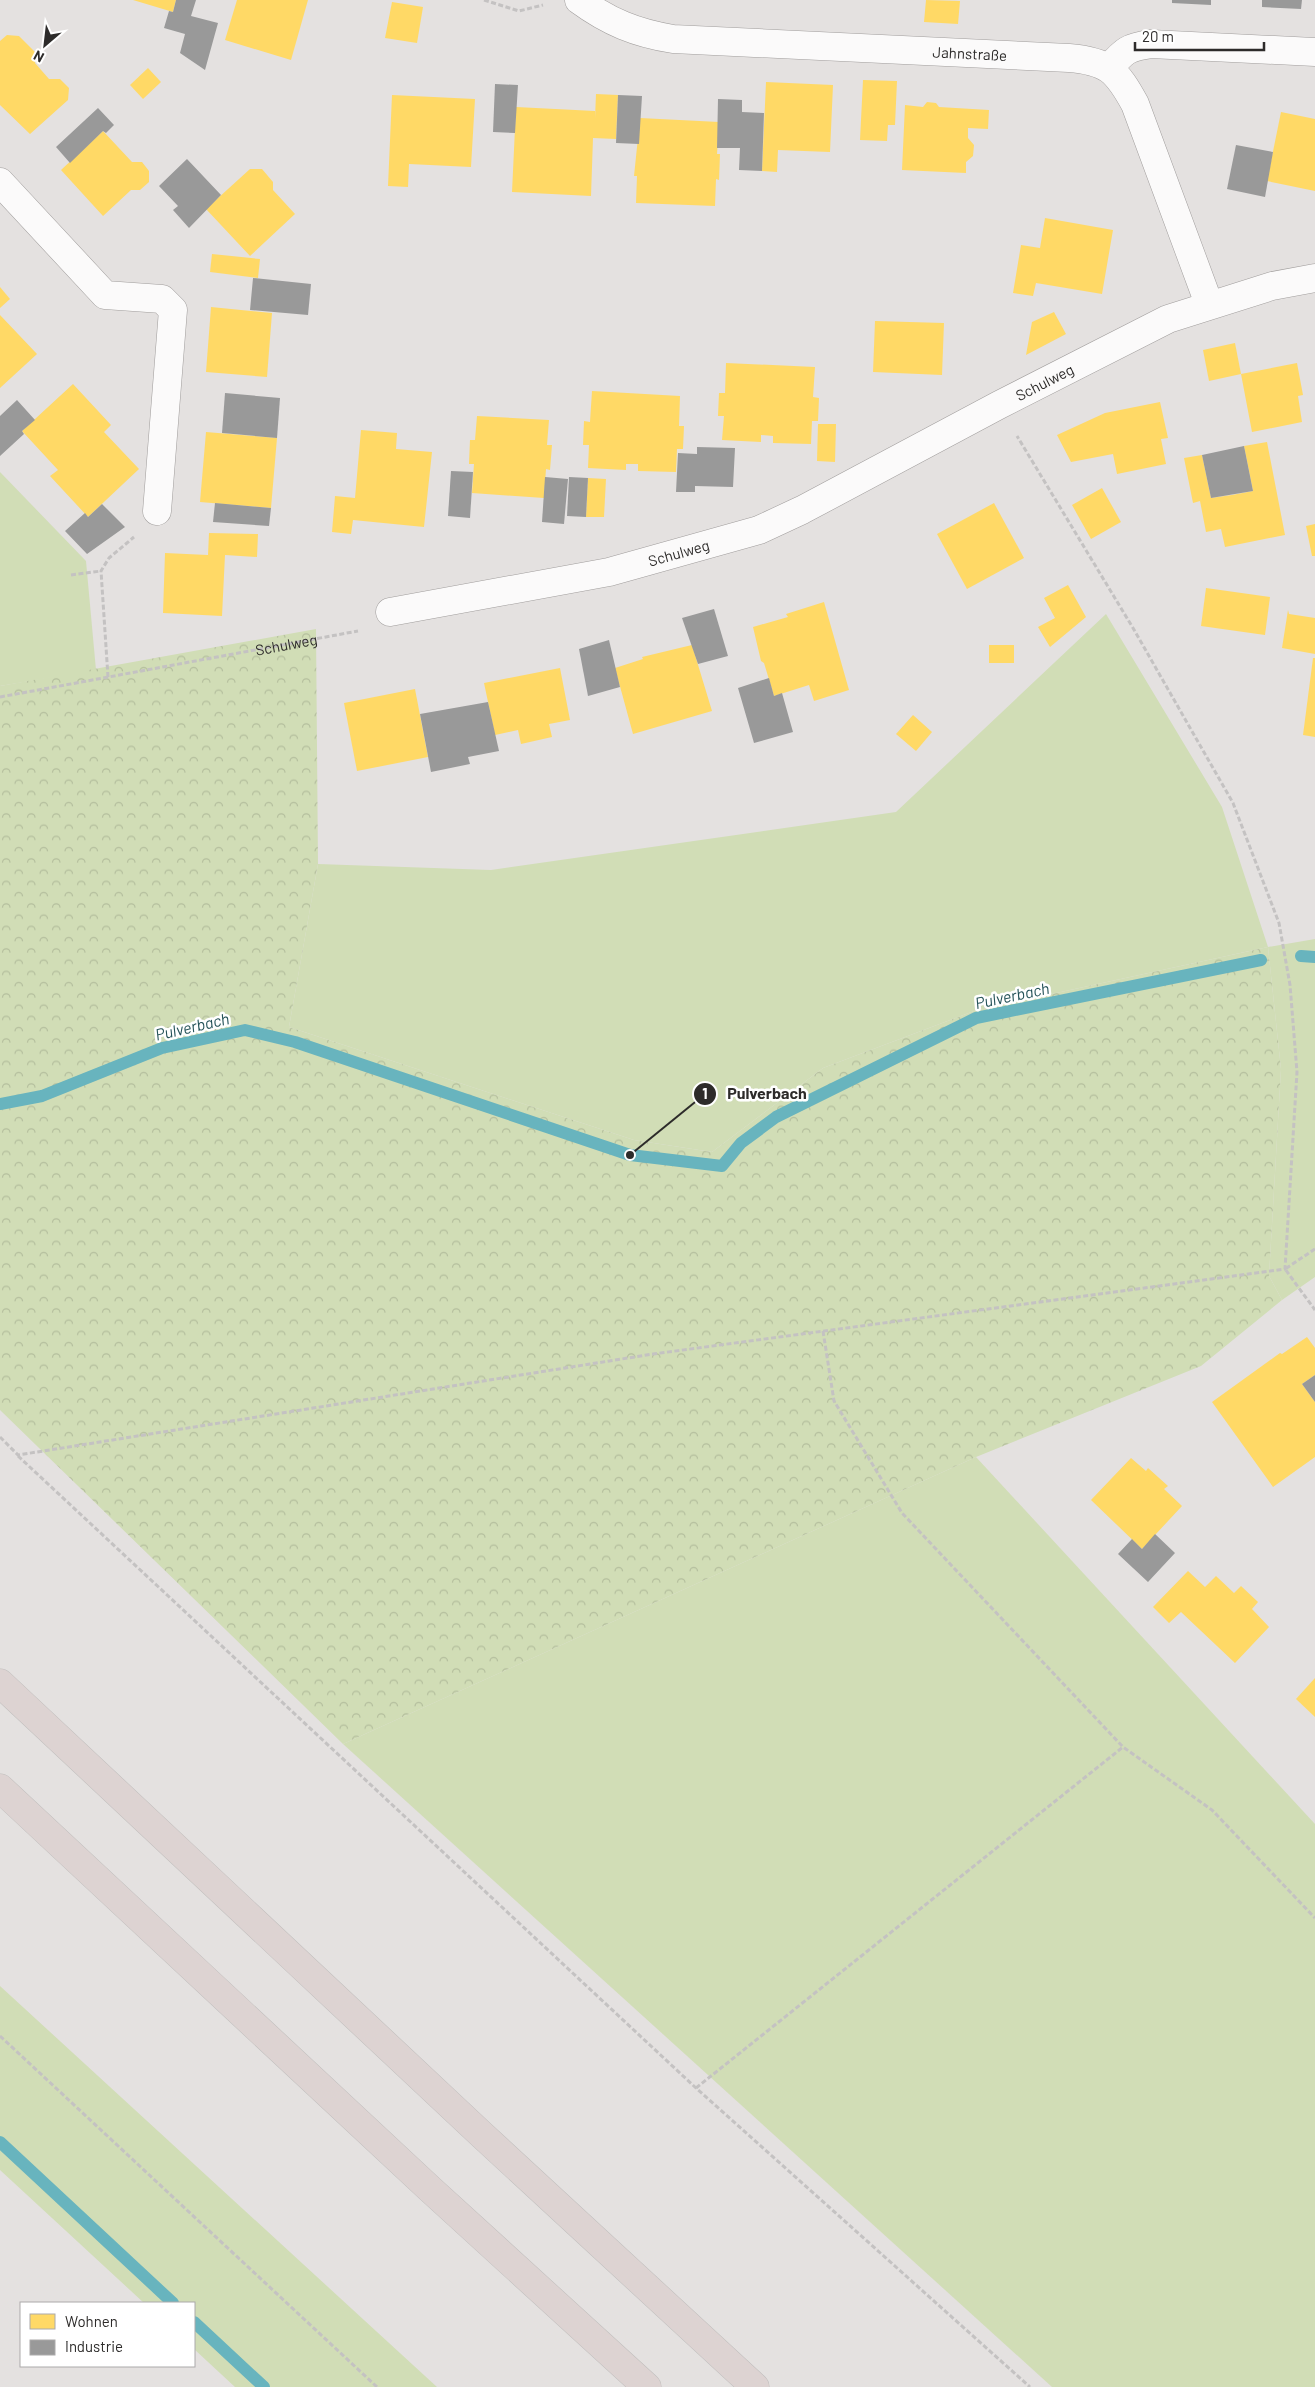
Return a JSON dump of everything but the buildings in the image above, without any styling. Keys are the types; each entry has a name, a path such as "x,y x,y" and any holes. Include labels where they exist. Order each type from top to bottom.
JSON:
{"highway":[{"path":"0,1683 467,2122 755,2387"},
{"path":"0,1788 401,2163 647,2387"}],"street":[{"name":"Jahnstraße","path":"579,0 601,16 625,28 673,39 1069,58 1091,60 1110,67"},
{"path":"1209,304 1135,104 1123,82 1110,67 1124,51 1135,46 1151,44 1315,52"},
{"path":"0,182 105,295 162,299 172,310 157,511"},
{"name":"Schulweg","path":"390,612 609,572 759,530 802,510 998,405 1168,319 1209,304 1272,286 1315,278"}],"path":[{"path":"484,0 520,11 546,4"},
{"path":"998,405 1138,637 1233,803 1279,923 1290,985 1298,1072 1285,1269 1315,1310"},
{"path":"108,677 101,570 108,558 151,524 157,511"},
{"path":"71,575 101,570"},
{"name":"Schulweg","path":"0,698 355,632 390,612"},
{"path":"18,1455 634,1357 1285,1269 1315,1249"},
{"path":"823,1331 834,1401 902,1512 1123,1747 1212,1810 1315,1918"},
{"path":"0,1437 696,2088 1030,2387"},
{"path":"696,2088 1123,1747"},
{"path":"0,2036 377,2387"}],"green space":[{"path":"0,472 86,561 96,670 0,686"},
{"path":"1106,614 1222,807 1268,947 974,1011 823,1068 712,1152 634,1140 289,1027 318,864 491,870 896,812"},
{"path":"316,629 318,864 289,1027 634,1140 712,1152 823,1068 974,1011 1268,947 1281,1069 1269,1276 1282,1300 1201,1366 976,1457 343,1744 0,1410 0,686"},
{"path":"1315,939 1315,1277 1282,1300 1269,1276 1281,1069 1268,947"},
{"path":"976,1457 1315,1824 1315,2387 1052,2387 343,1744"},
{"path":"0,1986 437,2387 235,2387 195,2350 195,2302 143,2302 0,2170"}],"waterway":[{"name":"Pulverbach","path":"1301,956 1315,957"},
{"name":"Pulverbach","path":"0,1104 42,1096 162,1048 245,1030 295,1042 630,1155 722,1166 741,1143 776,1117 976,1018 1261,960"},
{"path":"0,2142 172,2302"},
{"path":"195,2323 264,2387"}],"place":[{"name":"Pulverbach","path":"630,1155"}]}
